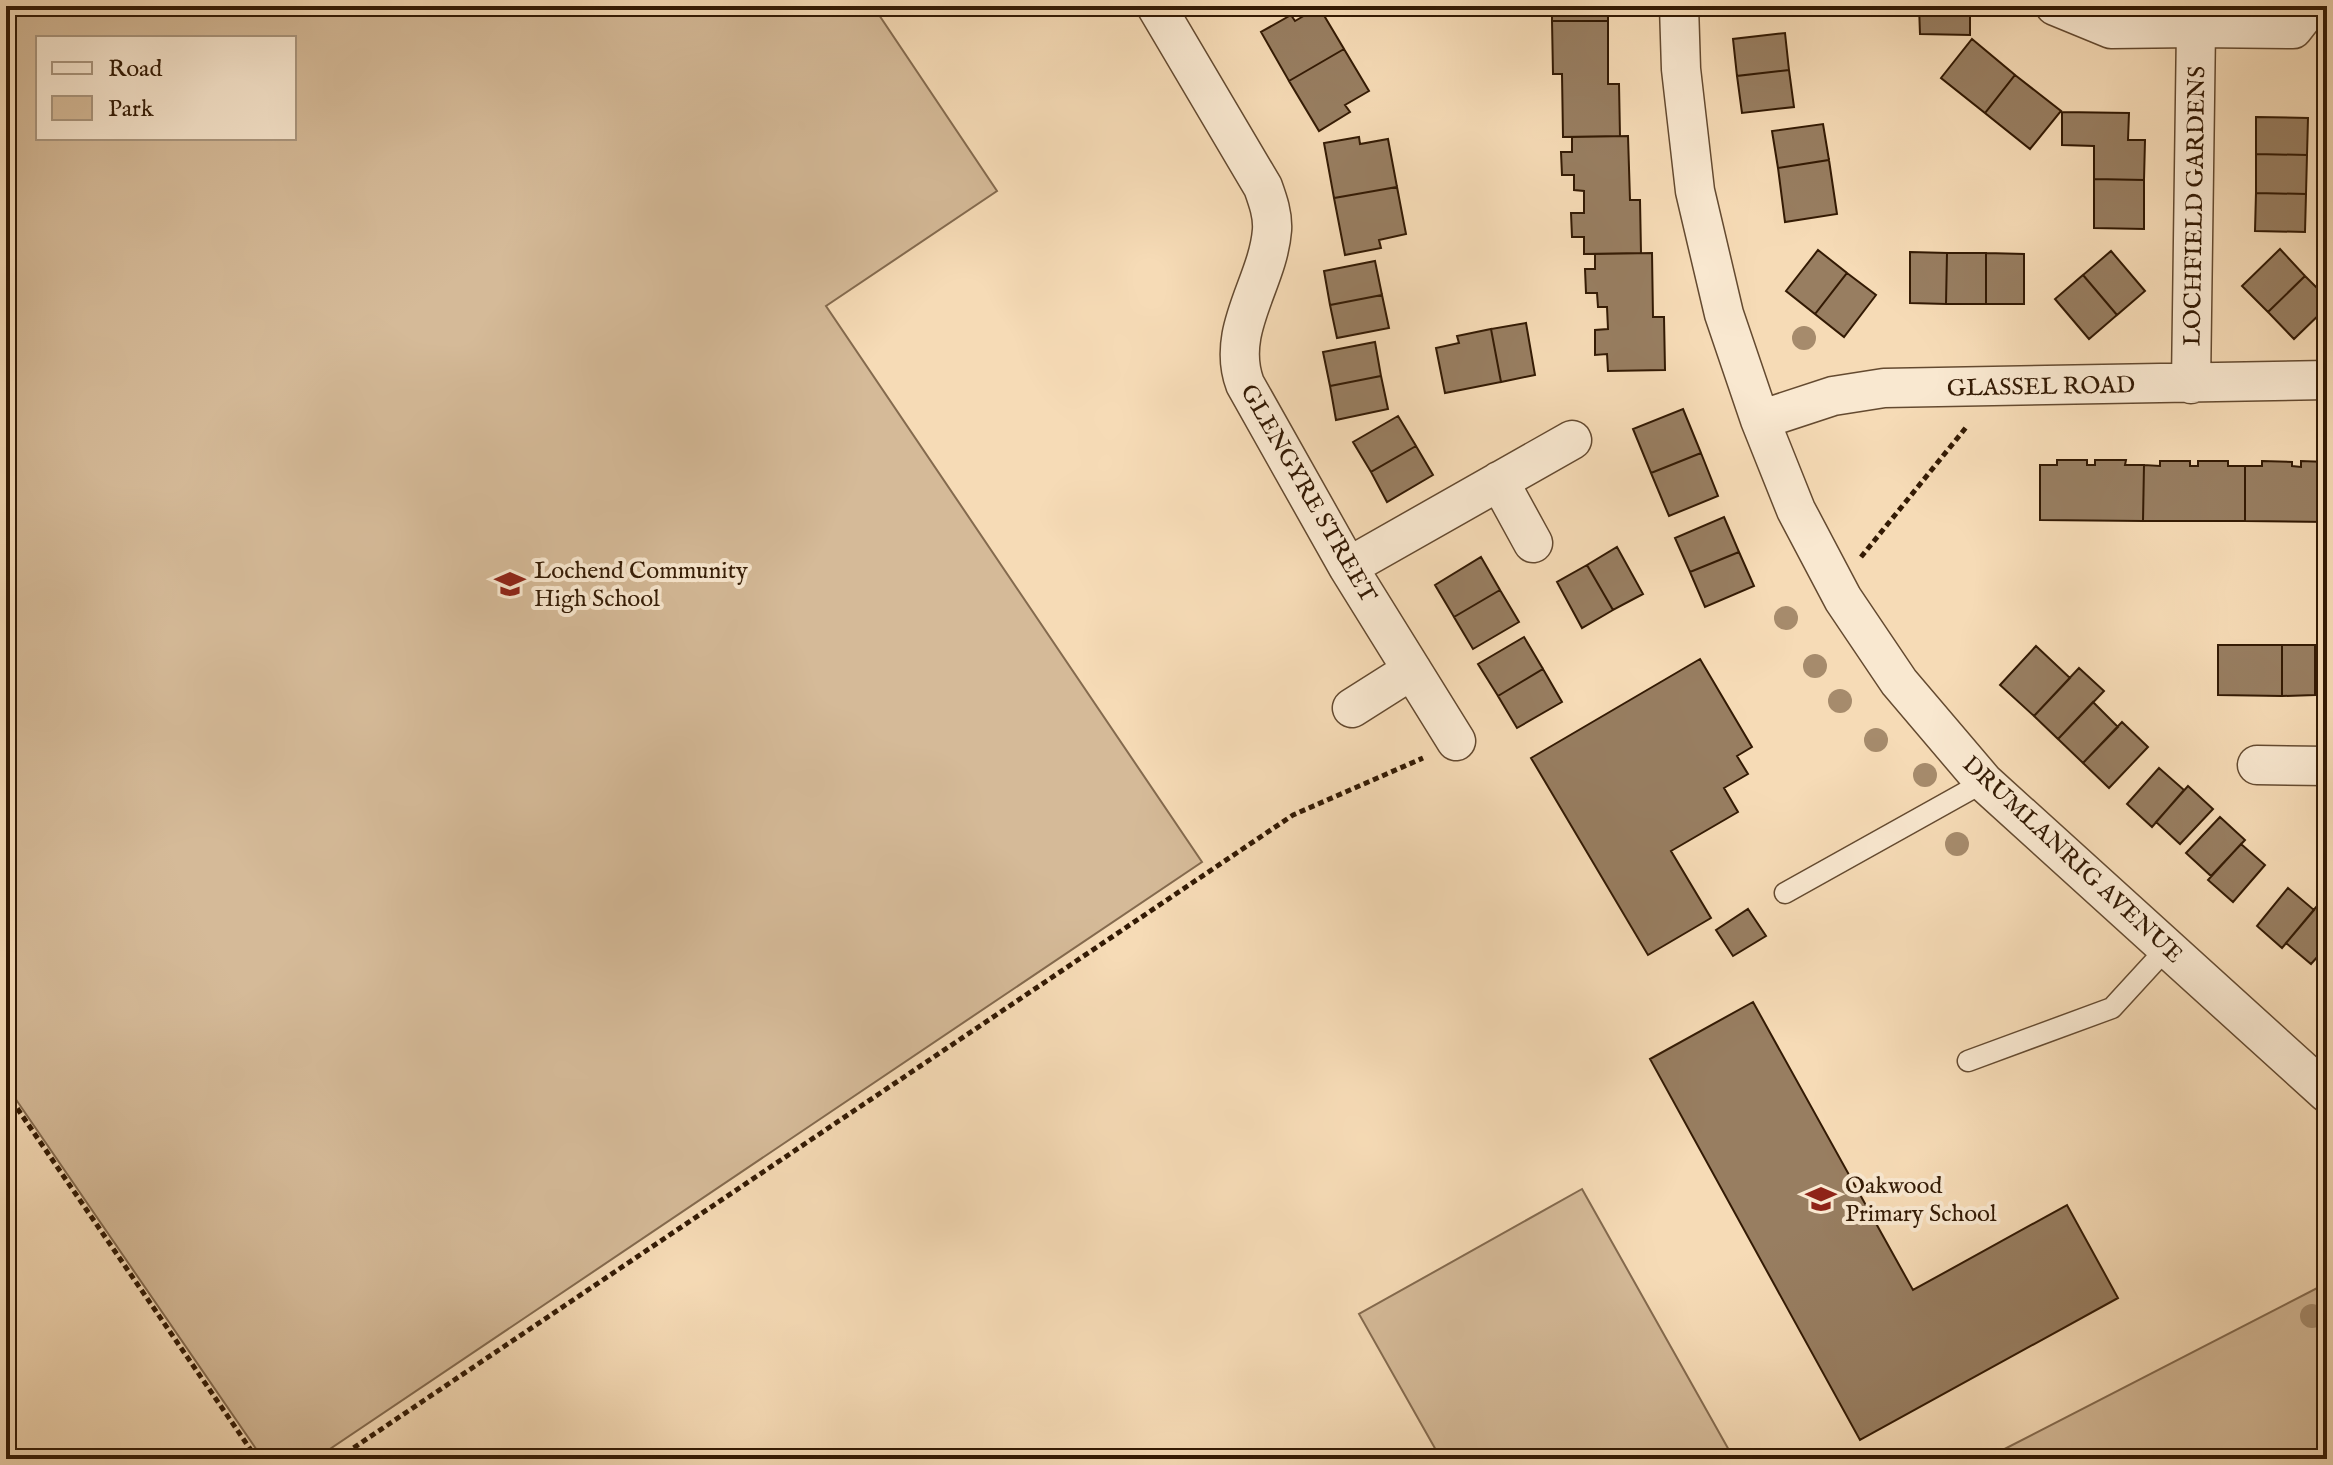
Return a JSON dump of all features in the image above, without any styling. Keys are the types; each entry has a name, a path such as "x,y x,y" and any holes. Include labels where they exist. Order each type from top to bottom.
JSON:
{"street":[{"name":"GLENGYRE STREET","path":"1156,6 1263,187 1271,209 1272,230 1268,248 1240,339 1240,370 1245,384 1348,567 1412,670 1442,748"},
{"name":"DRUMLANRIG AVENUE","path":"1679,6 1681,69 1695,191 1724,314 1760,420 1796,510 1837,587 1899,682 1984,782 2327,1093"},
{"path":"2055,6 2111,29 2293,29 2311,6"},
{"name":"LOCHFIELD GARDENS","path":"2191,384 2196,28"},
{"name":"GLASSEL ROAD","path":"1760,420 1833,396 1884,388 2327,380"},
{"path":"1348,567 1572,440"},
{"path":"1499,481 1533,543"},
{"path":"1352,708 1412,670"},
{"path":"2257,765 2327,766"}],"lane":[{"path":"1785,893 1984,782"},
{"path":"1968,1061 2112,1008 2167,948"}],"path":[{"path":"1837,587 1999,387"},
{"path":"337,1459 1293,815 1442,748"},
{"path":"6,1092 257,1459"}],"green space":[{"name":"Lochend Community High School","path":"6,6 873,6 997,191 826,306 1202,862 315,1459 263,1459 6,1085"},
{"path":"1582,1189 1734,1459 1441,1459 1359,1314"},
{"path":"2327,1283 2327,1459 1985,1459"}],"building":[{"path":"1552,6 1608,6 1608,21 1552,21"},
{"path":"1762,6 1812,6 1812,12 1762,12"},
{"path":"1919,6 1970,6 1970,35 1920,34"},
{"path":"1319,7 1344,49 1289,81 1261,32 1291,15 1295,21"},
{"path":"1552,21 1608,21 1608,84 1619,84 1620,136 1563,137 1562,74 1553,74"},
{"path":"1785,33 1789,70 1737,76 1733,39"},
{"path":"1972,39 2015,75 1985,113 1941,78"},
{"path":"1344,49 1369,91 1345,105 1350,112 1319,131 1289,81"},
{"path":"1789,70 1794,107 1742,113 1737,76"},
{"path":"2015,75 2061,111 2030,149 1985,113"},
{"path":"2062,112 2129,113 2128,140 2145,140 2144,180 2094,179 2094,146 2062,145"},
{"path":"2256,117 2308,118 2307,155 2256,154"},
{"path":"1823,124 1829,160 1778,168 1772,131"},
{"path":"1628,136 1630,200 1640,200 1641,253 1584,254 1584,237 1572,237 1571,213 1584,213 1584,191 1574,190 1574,175 1562,175 1561,152 1572,152 1572,137"},
{"path":"1359,137 1360,144 1388,139 1397,187 1334,198 1324,143"},
{"path":"2256,154 2307,155 2306,194 2256,193"},
{"path":"1829,160 1837,214 1785,222 1778,168"},
{"path":"2094,179 2144,180 2144,229 2094,228"},
{"path":"1397,187 1406,234 1379,240 1381,248 1345,255 1334,198"},
{"path":"2256,193 2306,194 2305,232 2255,231"},
{"path":"2280,249 2305,276 2268,312 2242,286"},
{"path":"1818,250 1847,273 1815,314 1786,291"},
{"path":"2111,251 2145,291 2117,315 2083,275"},
{"path":"1910,252 1947,253 1946,304 1910,303"},
{"path":"1652,253 1653,317 1664,317 1665,370 1608,371 1607,354 1595,355 1595,330 1608,329 1607,307 1598,307 1597,293 1586,293 1585,269 1595,269 1595,254"},
{"path":"1947,253 1986,253 1986,304 1946,304"},
{"path":"1986,253 2024,254 2024,304 1986,304"},
{"path":"1375,261 1382,295 1330,305 1324,271"},
{"path":"1847,273 1876,295 1844,337 1815,314"},
{"path":"2083,275 2117,315 2089,339 2055,299"},
{"path":"2305,276 2327,298 2327,307 2294,339 2268,312"},
{"path":"1382,295 1389,328 1337,338 1330,305"},
{"path":"1526,323 1535,375 1501,382 1491,329"},
{"path":"1491,329 1501,382 1445,393 1436,348 1459,343 1457,336"},
{"path":"1375,342 1381,376 1330,386 1323,352"},
{"path":"1381,376 1388,409 1336,420 1330,386"},
{"path":"1683,409 1701,453 1651,473 1633,429"},
{"path":"1398,416 1416,446 1371,472 1353,442"},
{"path":"1416,446 1433,475 1387,502 1371,472"},
{"path":"1701,453 1718,496 1669,516 1651,473"},
{"path":"2057,460 2087,460 2087,465 2095,465 2095,460 2126,460 2125,465 2144,465 2143,521 2040,520 2040,465 2057,465"},
{"path":"2160,461 2190,461 2190,466 2198,466 2198,461 2228,461 2228,466 2245,466 2245,521 2143,521 2144,465 2160,466"},
{"path":"2262,461 2292,462 2292,466 2301,467 2301,461 2327,462 2327,522 2245,521 2245,466 2262,466"},
{"path":"1724,517 1739,552 1690,572 1675,538"},
{"path":"1617,547 1643,594 1613,610 1587,565"},
{"path":"1739,552 1754,586 1705,607 1690,572"},
{"path":"1481,557 1500,590 1454,617 1435,585"},
{"path":"1587,565 1613,610 1582,628 1557,582"},
{"path":"1500,590 1519,622 1473,649 1454,617"},
{"path":"1524,637 1543,669 1498,696 1478,664"},
{"path":"2218,645 2282,645 2282,696 2218,695"},
{"path":"2282,645 2315,645 2315,695 2282,696"},
{"path":"2315,645 2327,645 2327,695 2315,695"},
{"path":"2036,646 2070,678 2034,716 2000,685"},
{"path":"1700,659 1752,747 1737,756 1748,774 1724,788 1738,812 1671,851 1711,918 1648,955 1531,758"},
{"path":"2079,668 2104,691 2058,739 2034,716"},
{"path":"1543,669 1562,702 1517,728 1498,696"},
{"path":"2093,702 2118,727 2083,763 2058,739"},
{"path":"2122,722 2148,747 2109,788 2083,763"},
{"path":"2159,768 2184,790 2152,827 2127,804"},
{"path":"2188,786 2213,809 2180,844 2156,822"},
{"path":"2220,817 2245,840 2211,876 2186,853"},
{"path":"2241,844 2265,865 2233,902 2208,880"},
{"path":"2288,888 2314,910 2282,948 2257,926"},
{"path":"2317,906 2327,915 2327,946 2311,964 2286,943"},
{"path":"1748,909 1766,936 1733,956 1716,930"},
{"path":"1753,1002 1913,1290 2067,1205 2118,1298 1860,1440 1650,1059"}],"place":[{"name":"Lochend Community High School","path":"510,584"},
{"name":"Oakwood Primary School","path":"1821,1199"}]}
